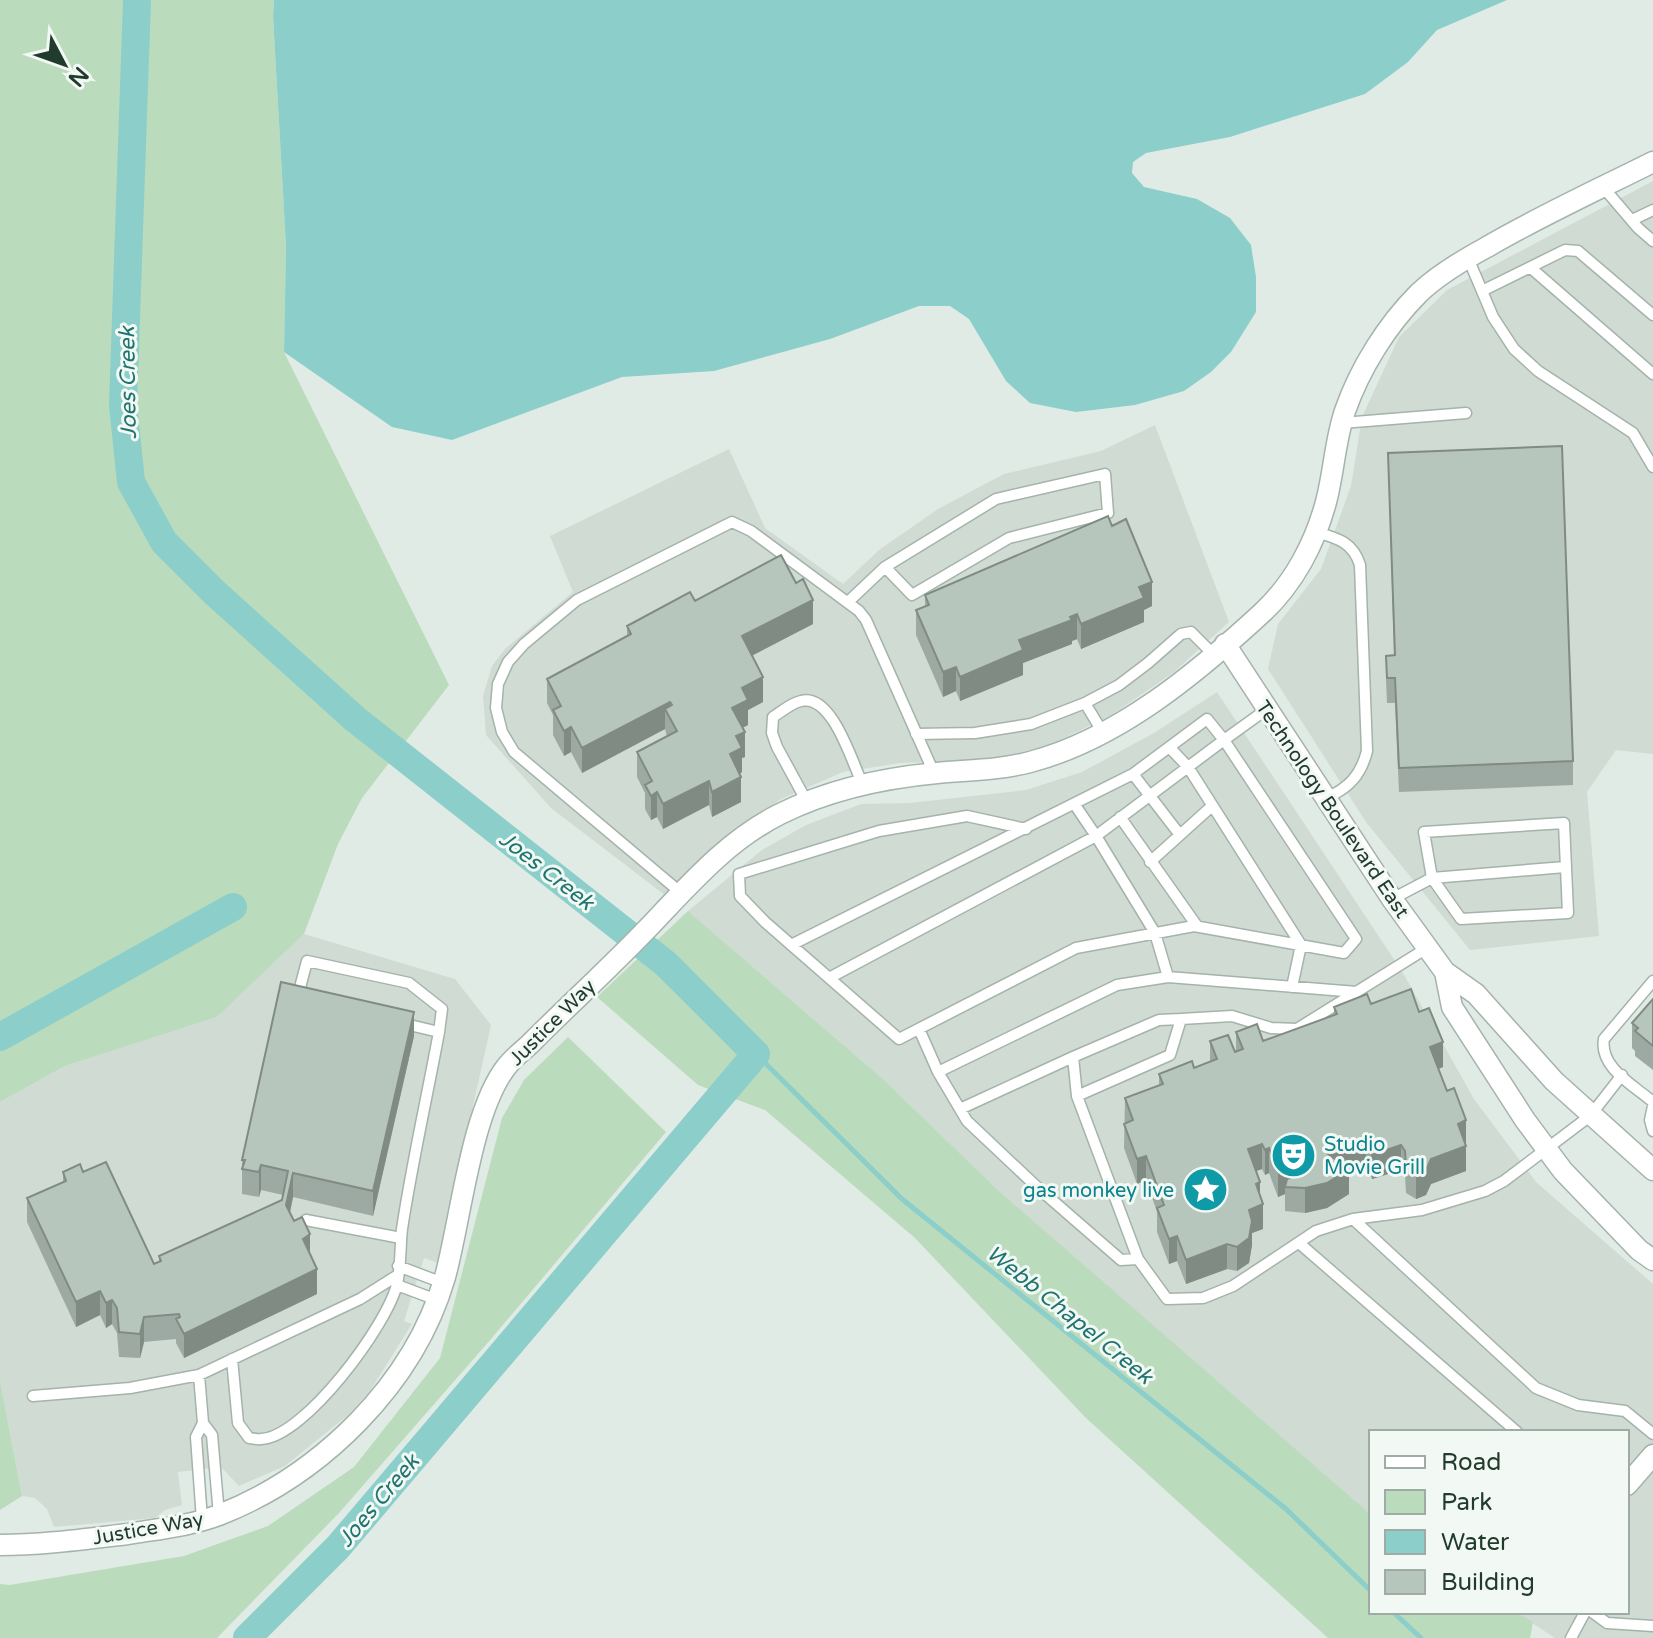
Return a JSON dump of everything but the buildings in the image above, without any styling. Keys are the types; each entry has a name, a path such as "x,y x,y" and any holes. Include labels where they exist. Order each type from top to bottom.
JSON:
{"street":[{"name":"Justice Way","path":"0,1545 44,1545 154,1530 210,1517 299,1472 354,1427 404,1364 440,1291 483,1114 506,1068 674,900 739,839 776,816 807,802 862,783 1028,762 1069,749 1145,710 1268,608 1299,568 1326,501 1347,405 1369,358 1420,292 1468,258 1524,225 1653,162"},
{"name":"Technology Boulevard East","path":"1219,649 1267,709 1392,899 1445,972 1476,994 1554,1081 1653,1170"},
{"name":"Technology Boulevard East","path":"1445,972 1452,1007 1563,1171 1639,1250 1653,1260"},
{"path":"1629,1483 1653,1455"}],"lane":[{"path":"1603,187 1653,241"},
{"path":"1632,220 1653,210"},
{"path":"1482,291 1565,250 1578,251 1653,315"},
{"path":"1468,258 1493,317 1514,349 1538,371 1633,433 1653,467"},
{"path":"1531,268 1653,374"},
{"path":"1342,423 1466,413"},
{"path":"849,601 885,567 996,499 1105,474 1108,513 1009,538 912,595 885,567"},
{"path":"674,900 514,752 502,732 496,708 498,684 508,662 524,644 577,600 732,522 751,531 849,601 866,620 934,773"},
{"path":"1316,532 1345,541 1360,565 1367,751 1363,767 1354,781 1326,798"},
{"path":"916,734 975,733 1031,724 1085,703 1119,685 1181,634 1191,632 1219,649"},
{"path":"807,802 772,733 773,717 801,700 825,707 862,783"},
{"path":"1085,703 1103,733"},
{"path":"829,978 1096,836 1267,709"},
{"path":"791,945 1075,805 1133,774 1207,719 1356,939 1344,953 1197,926 1076,948 899,1039 791,945 740,896 739,874 879,831 967,816 1026,829"},
{"path":"1170,748 1188,767 1301,945 1292,987"},
{"path":"1133,774 1180,835"},
{"path":"1075,805 1155,933 1168,977"},
{"path":"1150,862 1212,806"},
{"path":"1120,817 1197,926"},
{"path":"1564,823 1568,913 1461,919 1432,878 1424,832 1564,823"},
{"path":"1392,899 1432,878 1565,867"},
{"path":"960,1109 1159,1020 1232,1016 1271,1028 1297,1029 1427,948"},
{"path":"232,1359 238,1423 249,1438 263,1440 289,1426 328,1394 382,1320 398,1275 401,1238 442,1009 409,983 307,961 297,1000 311,1003"},
{"path":"938,1072 1117,985 1168,977 1357,992"},
{"path":"1653,981 1604,1039 1602,1050 1606,1062 1653,1104 1650,1120 1653,1131"},
{"path":"382,1019 439,1032"},
{"path":"1077,1096 1170,1055 1181,1019"},
{"path":"919,1029 938,1072 967,1121 1121,1260 1138,1259"},
{"path":"1073,1057 1077,1096 1138,1259 1167,1299 1203,1298 1233,1286 1316,1231 1353,1219 1422,1210 1485,1191 1548,1150 1590,1116 1622,1075"},
{"path":"1353,1219 1536,1388 1578,1405 1625,1411 1653,1434"},
{"path":"306,1220 401,1238"},
{"path":"1299,1243 1515,1430"},
{"path":"398,1275 440,1291"},
{"path":"398,1275 440,1291"},
{"path":"33,1396 118,1390 199,1375 360,1299 398,1275"},
{"path":"199,1375 203,1423 196,1437 210,1517"},
{"path":"203,1423 212,1435 210,1517"},
{"path":"1571,1638 1584,1614"},
{"path":"1595,1614 1607,1623 1653,1626"}],"shaded area":[{"path":"1653,181 1653,754 1616,750 1587,792 1599,936 1470,950 1366,822 1268,669 1278,624 1321,569 1351,486 1362,417 1399,337 1447,290"},
{"path":"1155,425 1229,622 1174,672 1110,716 1047,746 984,761 900,763 843,772 779,800 666,896 551,808 486,735 483,696 492,666 505,649 573,592 550,536 729,449 765,528 843,584 879,550 938,509 1004,474 1101,451"},
{"path":"1217,692 1403,973 1474,1099 1536,1182 1653,1284 1653,1638 1555,1638 1518,1614 1629,1614 1629,1430 1369,1430 1369,1514 998,1190 884,1080 688,911 762,850 806,825 861,804 909,803 1026,790 1082,772 1154,733"},
{"path":"304,934 455,979 491,1025 438,1263 424,1258 404,1321 412,1324 370,1391 348,1415 285,1466 239,1486 221,1467 178,1472 182,1505 165,1510 155,1518 54,1527 47,1509 35,1498 22,1496 0,1381 0,1102 65,1066 217,1017"}],"green space":[{"path":"0,0 274,0 286,246 284,352 449,685 362,798 338,844 304,934 217,1017 65,1066 0,1102"},
{"path":"688,911 884,1080 998,1190 1369,1513 1369,1614 1519,1614 1533,1622 1530,1638 1328,1638 1086,1418 915,1238 765,1110 698,1085 597,997"},
{"path":"568,1037 666,1132 339,1513 217,1638 0,1638 0,1584 10,1585 184,1556 268,1526 354,1467 440,1358 502,1118 524,1080"},
{"path":"0,1381 22,1496 0,1510"}],"water":[{"path":"274,0 1507,0 1437,30 1408,62 1365,94 1230,137 1146,153 1133,162 1132,173 1144,187 1197,199 1230,218 1251,245 1256,277 1256,312 1231,352 1211,372 1184,391 1135,405 1076,412 1030,403 1006,381 969,319 950,306 919,306 830,339 714,371 622,377 452,440 392,427 284,352 286,246"}],"waterway":[{"name":"Joes Creek","path":"137,0 123,405 131,482 164,542 215,593 355,719 666,964 756,1054 338,1547 247,1638"},
{"path":"0,1037 233,907"},
{"name":"Webb Chapel Creek","path":"756,1054 902,1199 1286,1509 1369,1589"},
{"name":"Webb Chapel Creek","path":"1395,1614 1421,1638"}],"place":[{"name":"Studio Movie Grill","path":"1293,1156"},
{"name":"gas monkey live","path":"1205,1190"}]}
